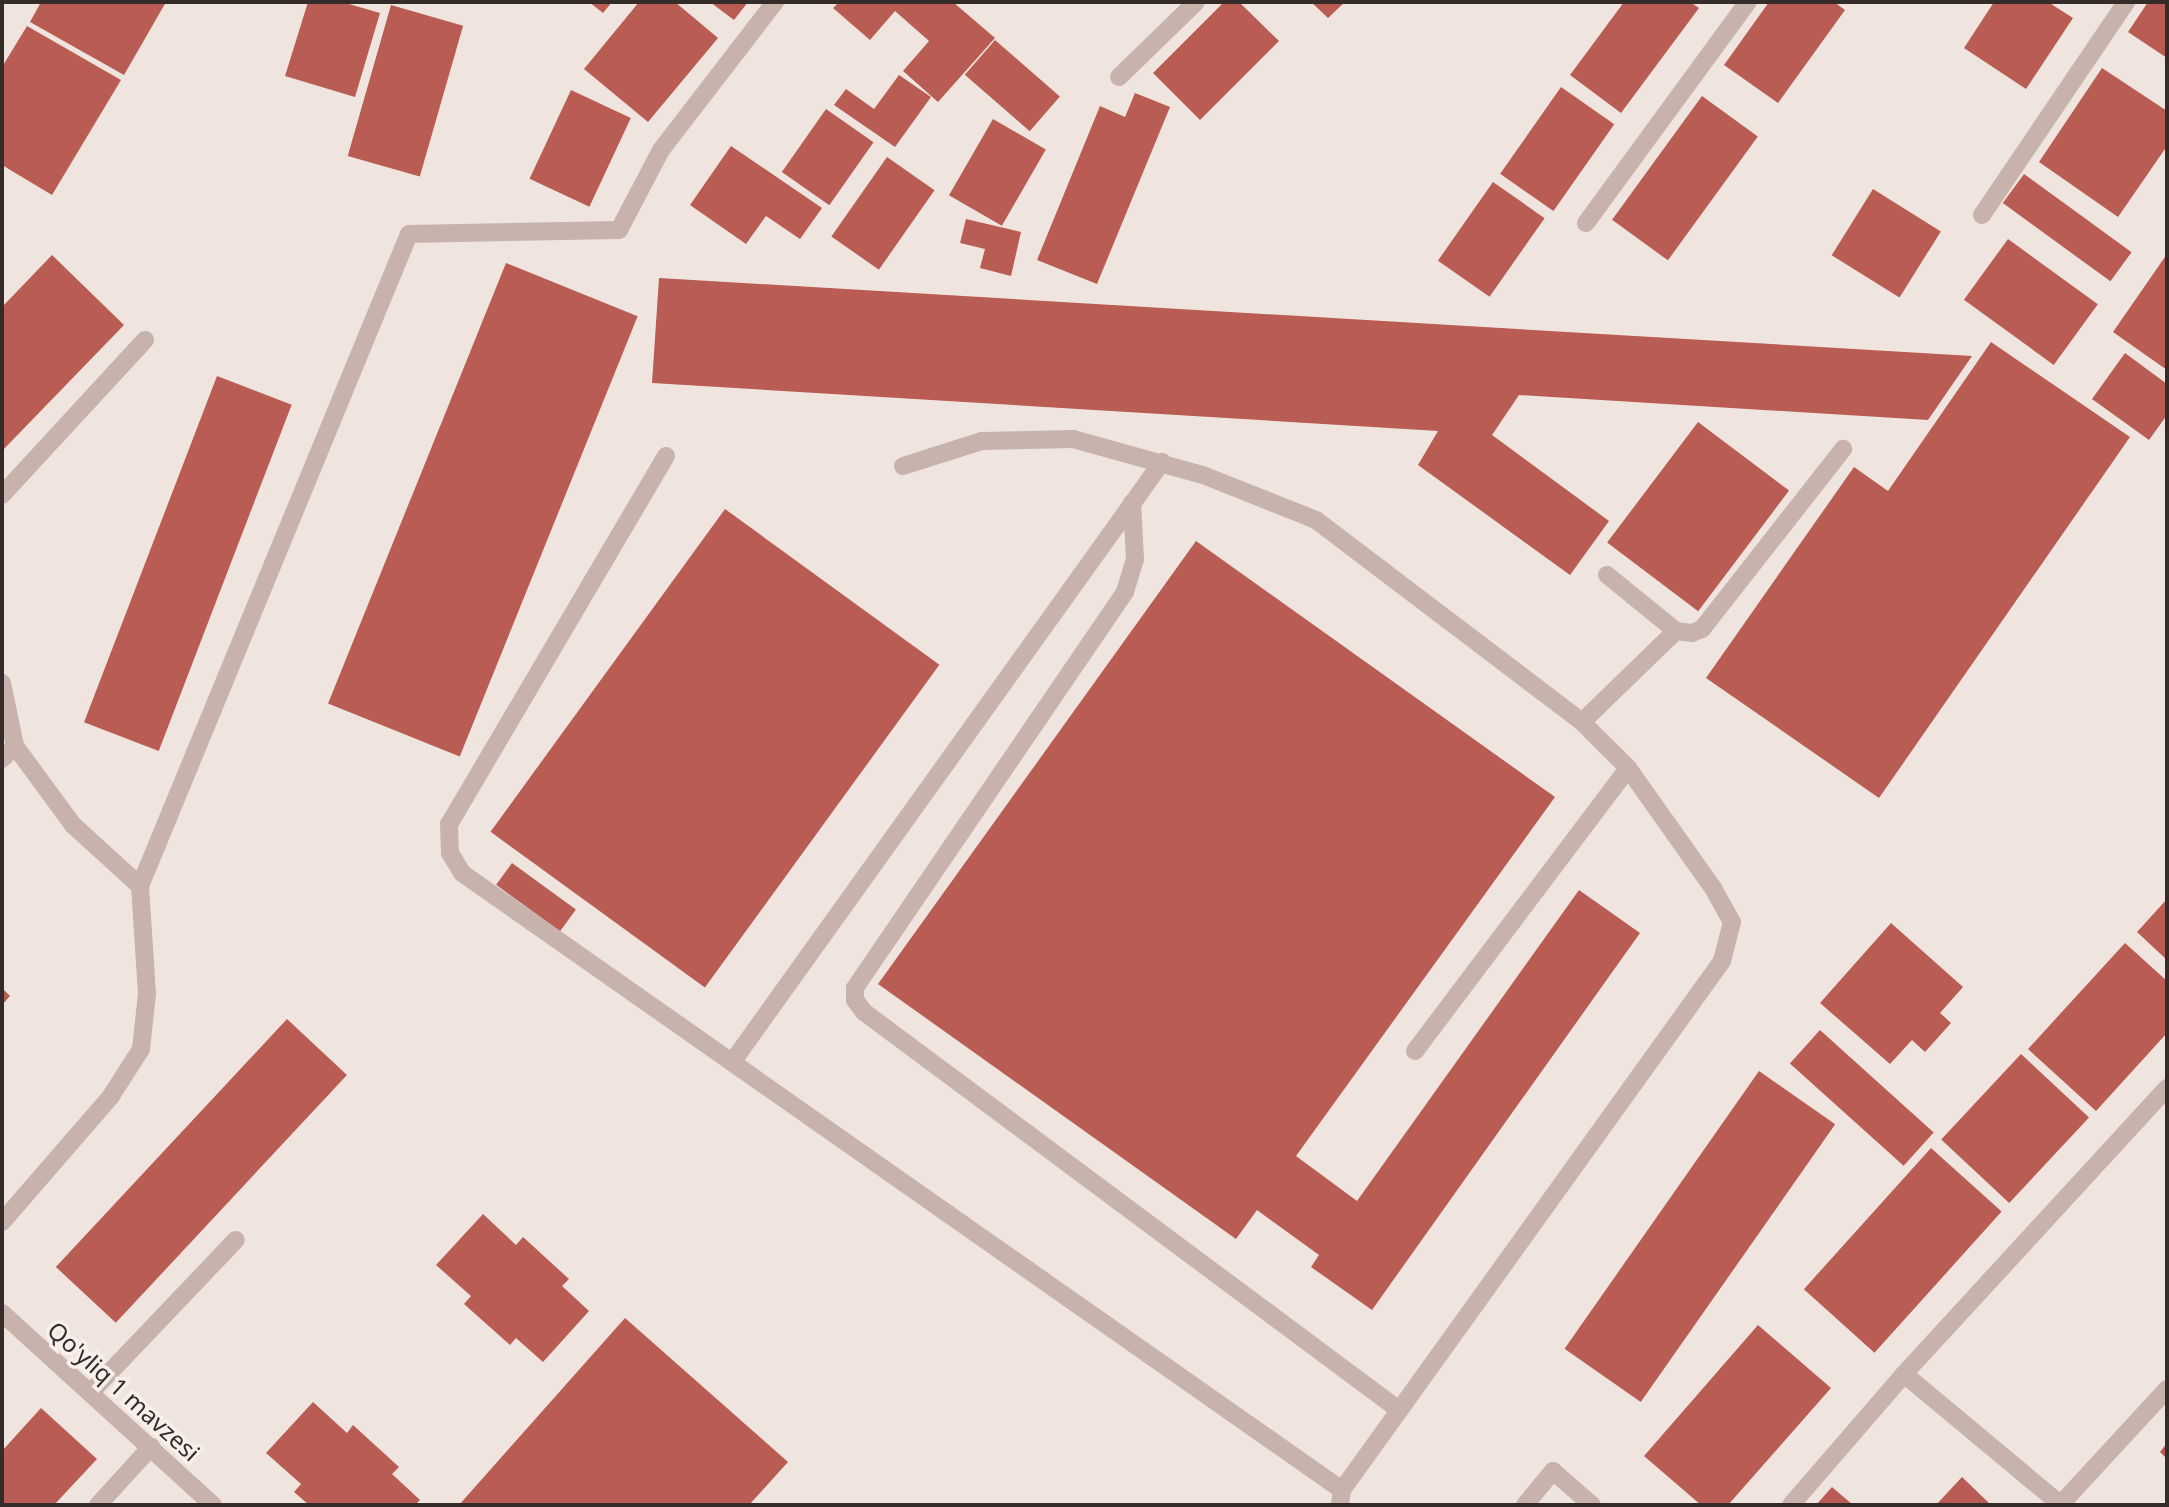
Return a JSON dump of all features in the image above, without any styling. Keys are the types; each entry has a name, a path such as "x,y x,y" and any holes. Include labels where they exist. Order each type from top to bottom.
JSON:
{"street":[{"path":"2,1222 111,1096 141,1049 147,994 140,886 409,234 619,230 661,150 775,2"},
{"path":"1119,77 1196,2"},
{"path":"1586,223 1748,2"},
{"path":"1982,215 2126,2"},
{"path":"2,495 145,340"},
{"path":"666,456 449,824 450,853 462,873 733,1061 1341,1498 1399,1410 1722,961 1732,922 1713,888 1628,768 1582,722 1316,520 1162,462 1073,439 982,441 903,466"},
{"path":"1607,575 1676,631 1692,633 1702,629 1843,449"},
{"path":"733,1061 1162,462"},
{"path":"1132,503 1135,559 1125,592 855,988 855,1000 864,1012 1399,1410"},
{"path":"1582,722 1676,631"},
{"path":"2,684 8,752 73,825 140,886"},
{"path":"1415,1051 1628,768"},
{"path":"1791,1505 1904,1374 2167,1088"},
{"path":"91,1392 236,1240"},
{"name":"Qo'yliq 1 mavzesi","path":"2,1313 213,1505"},
{"path":"1904,1374 2061,1505 2167,1389"},
{"path":"99,1505 151,1447"},
{"path":"1524,1505 1553,1471 1592,1505"}],"building":[{"path":"41,2 166,2 124,75 30,22"},
{"path":"308,2 342,2 380,13 355,97 285,76"},
{"path":"589,2 612,2 603,13"},
{"path":"639,2 675,2 718,38 648,122 584,69"},
{"path":"710,2 748,2 734,20"},
{"path":"839,2 953,2 995,38 938,102 903,71 929,41 895,11 870,40 833,8"},
{"path":"1224,2 1239,2 1279,41 1200,120 1153,73"},
{"path":"1311,2 1345,2 1328,18"},
{"path":"1624,2 1690,2 1699,8 1621,113 1570,75"},
{"path":"1769,2 1834,2 1845,10 1778,103 1724,65"},
{"path":"1994,2 2048,2 2073,18 2026,89 1964,48"},
{"path":"2148,2 2167,2 2167,58 2128,32"},
{"path":"391,5 463,26 420,177 348,156"},
{"path":"27,26 121,80 52,195 2,165 2,67"},
{"path":"995,40 1060,96 1030,131 965,75"},
{"path":"2102,68 2167,111 2167,146 2118,217 2039,162"},
{"path":"899,75 931,97 895,147 834,105 846,89 874,109"},
{"path":"1561,87 1614,124 1553,211 1500,174"},
{"path":"571,90 631,118 589,207 530,179"},
{"path":"1135,93 1170,107 1097,284 1037,260 1100,106 1125,117"},
{"path":"1702,96 1758,137 1668,260 1612,220"},
{"path":"826,109 874,142 829,205 782,172"},
{"path":"993,119 1046,149 1002,226 949,195"},
{"path":"731,146 822,208 800,239 766,216 746,244 690,205"},
{"path":"887,157 935,190 879,270 831,236"},
{"path":"2024,174 2132,252 2110,281 2003,203"},
{"path":"1493,182 1545,218 1490,297 1438,261"},
{"path":"1873,189 1941,231 1900,298 1832,255"},
{"path":"966,219 1021,232 1011,276 980,268 985,249 960,243"},
{"path":"2008,239 2098,304 2054,365 1964,300"},
{"path":"2167,254 2167,370 2113,332"},
{"path":"52,255 124,325 2,451 2,307"},
{"path":"506,263 638,316 460,757 328,703"},
{"path":"659,278 1972,356 1928,420 1519,395 1492,435 1609,521 1570,575 1418,465 1438,431 652,383"},
{"path":"1991,342 2130,437 1879,798 1706,678 1854,467 1888,491"},
{"path":"2125,353 2167,384 2167,415 2149,440 2092,399"},
{"path":"217,376 292,405 159,751 84,722"},
{"path":"1698,422 1789,491 1698,611 1607,543"},
{"path":"725,509 939,665 705,988 490,832"},
{"path":"1196,541 1555,797 1296,1156 1357,1201 1579,890 1640,933 1372,1310 1311,1267 1319,1255 1257,1210 1236,1239 878,984"},
{"path":"512,863 576,909 560,931 496,885"},
{"path":"2167,899 2167,960 2137,932"},
{"path":"1891,923 1963,987 1940,1013 1951,1023 1925,1052 1912,1040 1890,1064 1820,1003"},
{"path":"2125,943 2167,981 2167,1033 2096,1111 2028,1049"},
{"path":"2,988 10,996 2,1005"},
{"path":"287,1019 347,1075 116,1323 56,1267"},
{"path":"1820,1030 1934,1132 1904,1166 1790,1063"},
{"path":"2021,1054 2089,1117 2009,1203 1941,1140"},
{"path":"1759,1071 1835,1124 1641,1402 1565,1349"},
{"path":"1931,1148 2002,1212 1874,1353 1804,1289"},
{"path":"483,1214 516,1245 523,1237 569,1279 562,1286 589,1311 543,1362 516,1338 510,1345 464,1304 471,1296 436,1265"},
{"path":"625,1318 788,1462 749,1505 459,1505"},
{"path":"1758,1325 1831,1388 1728,1505 1701,1505 1644,1456"},
{"path":"313,1402 347,1433 353,1425 399,1467 392,1474 420,1500 415,1505 309,1505 294,1492 301,1484 266,1453"},
{"path":"41,1408 97,1459 54,1505 2,1505 2,1451"},
{"path":"2167,1443 2167,1459 2160,1452"},
{"path":"1962,1477 1991,1505 1936,1505"},
{"path":"1832,1487 1853,1505 1816,1505"}]}
